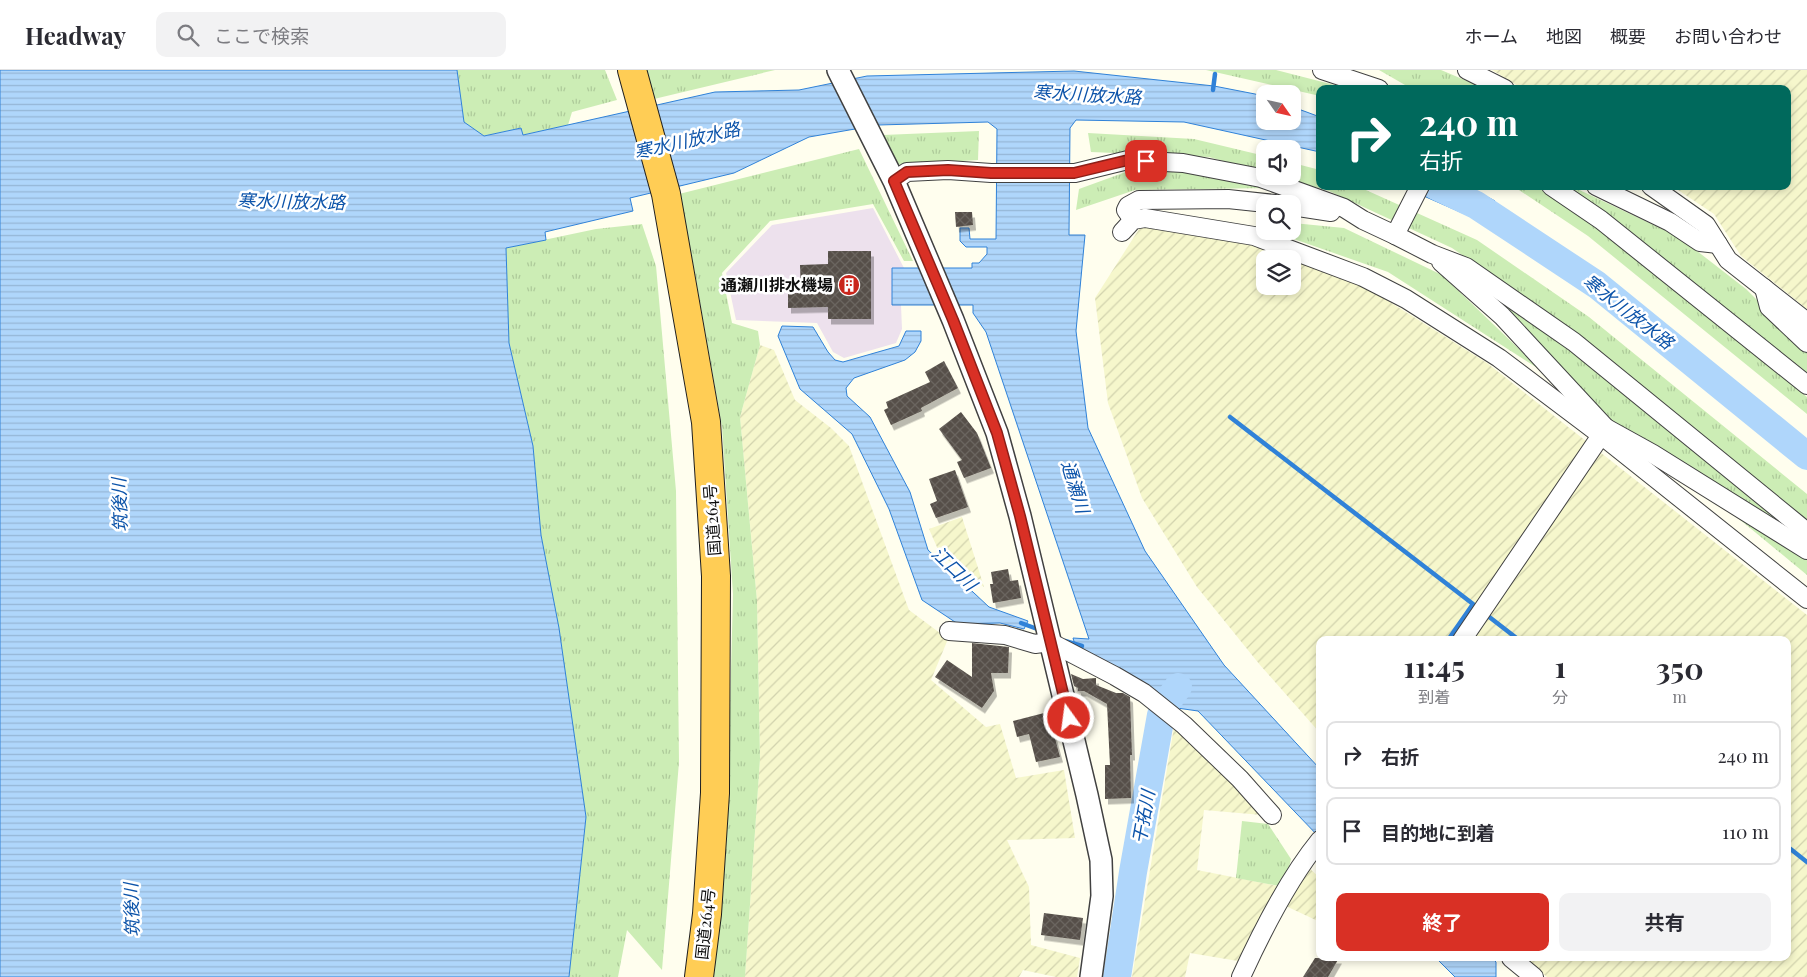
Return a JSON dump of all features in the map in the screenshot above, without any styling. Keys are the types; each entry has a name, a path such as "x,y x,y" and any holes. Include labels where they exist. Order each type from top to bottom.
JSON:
{"highway":[{"name":"国道264号","path":"632,70 666,194 706,422 716,576 715,793 707,914 699,977"}],"street":[{"path":"838,70 891,174 948,309 997,433 1020,516 1101,860 1102,896 1091,977"},
{"path":"1322,70 1367,85"},
{"path":"1361,70 1387,85"},
{"path":"1467,70 1497,85"},
{"path":"891,174 948,170 991,173 1074,173 1128,160 1183,163 1261,178 1344,208 1363,220"},
{"path":"1397,232 1418,190"},
{"path":"1557,190 1601,220 1807,385"},
{"path":"1604,190 1670,222 1700,242 1718,244"},
{"path":"1657,190 1706,225 1728,260 1807,322"},
{"path":"1256,202 1228,199 1139,200 1128,206 1126,210 1127,226 1145,218 1256,237"},
{"path":"1301,207 1363,220 1397,232 1432,254 1502,316 1604,432 1653,454 1807,550"},
{"path":"1265,240 1363,277 1406,299 1498,358 1604,432 1807,599"},
{"path":"1432,254 1466,267 1574,342 1807,532"},
{"path":"1764,288 1769,307 1807,343"},
{"path":"1465,636 1604,432"},
{"path":"950,630 1005,634 1035,644 1048,634"},
{"path":"1048,634 1151,699 1184,725 1240,779 1272,815"},
{"path":"1241,977 1275,910 1302,863 1316,846"},
{"path":"1515,961 1534,977"}],"shaded area":[{"path":"873,208 904,268 893,268 892,305 901,305 902,329 896,343 844,358 833,352 817,323 736,320 726,273 772,225"}],"green space":[{"path":"457,70 605,70 617,100 572,112 568,125 522,135 520,128 484,136 464,122"},
{"path":"644,70 775,70 654,99"},
{"path":"1206,70 1276,70 1334,85 1316,85 1316,95 1301,92 1301,85 1272,85"},
{"path":"1379,70 1441,70 1477,85 1405,85"},
{"path":"1492,70 1807,70 1807,309 1741,256 1714,214 1678,190 1791,190 1791,85 1516,85"},
{"path":"979,131 978,160 896,165 883,135"},
{"path":"1088,133 1194,139 1256,154 1256,170 1209,157 1091,152"},
{"path":"859,149 913,261 904,261 873,204 770,221 722,273 732,323 758,331 760,345 740,417 757,601 760,759 745,977 713,977 728,787 733,594 722,427 679,194"},
{"path":"1301,165 1316,169 1316,187 1301,183"},
{"path":"1134,169 1189,172 1269,188 1135,190 1076,210 1079,189"},
{"path":"1326,190 1366,190 1477,240 1589,317 1807,494 1807,520 1578,335 1452,248"},
{"path":"1519,190 1542,190 1600,229 1807,397 1807,414 1588,236"},
{"path":"1565,190 1579,190 1679,237 1746,289 1807,350 1807,376"},
{"path":"642,224 656,266 676,491 679,762 662,970 627,930 618,977 569,977 586,817 541,535 533,446 509,343 506,248 596,229"},
{"path":"1301,224 1344,228 1442,275 1542,371 1388,272 1297,240 1301,240"},
{"path":"1141,226 1258,246 1268,250 1256,250 1256,295 1301,295 1301,262 1369,289 1487,363 1807,615 1807,977 1547,977 1528,961 1791,961 1791,636 1316,636 1316,728 1260,665 1197,587 1142,498 1108,403 1095,298"},
{"path":"1475,282 1586,361 1807,542 1613,421"},
{"path":"760,345 774,350 795,400 831,428 849,446 909,610 948,639 931,680 986,727 1000,724 1016,778 1064,770 1075,838 1007,840 1029,887 1031,945 1080,958 1077,977 1056,977 1023,970 1019,977 745,977 760,759 757,601 740,417"},
{"path":"1733,514 1807,560 1807,575"},
{"path":"962,517 984,587 940,554 929,529"},
{"path":"1174,727 1235,782 1262,815 1204,810 1197,870 1293,889 1307,866 1316,874 1316,920 1275,901 1244,962 1190,953 1185,977 1132,977"},
{"path":"1242,821 1268,824 1291,859 1287,876 1279,886 1236,878"}],"water":[{"path":"0,70 457,70 464,122 484,136 521,128 523,135 715,92 799,90 867,76 1074,71 1214,86 1256,94 1256,130 1301,130 1301,110 1316,116 1316,151 1301,148 1301,140 1266,140 1184,122 1076,120 1070,128 1069,235 1085,235 1076,331 1088,428 1145,551 1224,665 1316,765 1316,834 1198,711 1177,708 1078,655 1073,638 1089,639 986,332 973,313 973,305 892,305 892,268 972,268 972,263 979,263 987,254 987,247 966,247 960,241 960,228 969,228 970,239 996,239 997,129 988,122 878,125 809,137 734,173 630,198 633,211 545,232 546,240 506,248 509,343 533,446 541,535 559,628 586,817 569,977 0,977"},
{"path":"1410,190 1474,190 1495,201 1483,222"},
{"path":"782,326 813,327 828,352 835,360 843,362 899,346 906,331 921,331 921,341 915,352 905,360 854,378 846,388 847,396 870,417 910,492 928,550 989,607 1028,621 1024,629 1000,623 958,624 922,600 889,509 852,434 800,389 778,336"},
{"path":"1439,961 1496,962 1496,977 1455,977"}],"building":[{"path":"955,212 972,212 973,225 956,227"},
{"name":"通瀬川排水機場","path":"828,251 871,251 871,319 828,319 828,307 788,308 788,293 801,293 800,265 828,264"},
{"path":"944,361 958,388 921,408 922,411 891,425 884,410 888,408 886,402 930,382 925,372"},
{"path":"961,412 977,433 991,468 964,478 957,462 962,460 939,429"},
{"path":"955,470 968,507 936,518 930,504 937,501 929,479"},
{"path":"1008,569 1010,581 1018,580 1021,598 993,603 990,584 993,584 991,572"},
{"path":"972,643 1009,647 1008,673 991,673 994,691 982,708 935,677 947,660 972,677"},
{"path":"1071,674 1083,679 1096,678 1096,685 1130,697 1131,798 1105,799 1105,765 1110,765 1107,704 1084,691 1078,691 1078,688 1074,686"},
{"path":"1048,712 1060,757 1036,762 1029,734 1017,737 1013,721"},
{"path":"1044,913 1083,918 1080,940 1041,935"},
{"path":"1315,958 1316,961 1337,961 1328,977 1303,977"}],"waterway":[{"path":"1213,90 1215,74"},
{"name":"寒水川放水路","path":"1444,190 1476,205 1597,285 1807,456"},
{"path":"1230,417 1473,604 1451,636"},
{"path":"1488,616 1514,636"},
{"name":"江口川","path":"1021,623 1040,630"},
{"name":"江口川","path":"1065,641 1082,646"},
{"name":"干拓川","path":"1117,977 1133,872 1161,715 1167,702 1178,687"},
{"path":"1791,849 1807,862"}],"place":[{"name":"通瀬川排水機場","path":"849,285"}],"route":[{"path":"1069,718 1020,516 997,433 953,320 894,181 907,172 948,170 991,173 1074,173 1128,160 1146,161"}],"water label":[{"name":"通瀬川","path":"1075,487"},
{"name":"筑後川","path":"120,505"},
{"name":"筑後川","path":"132,910"}]}
